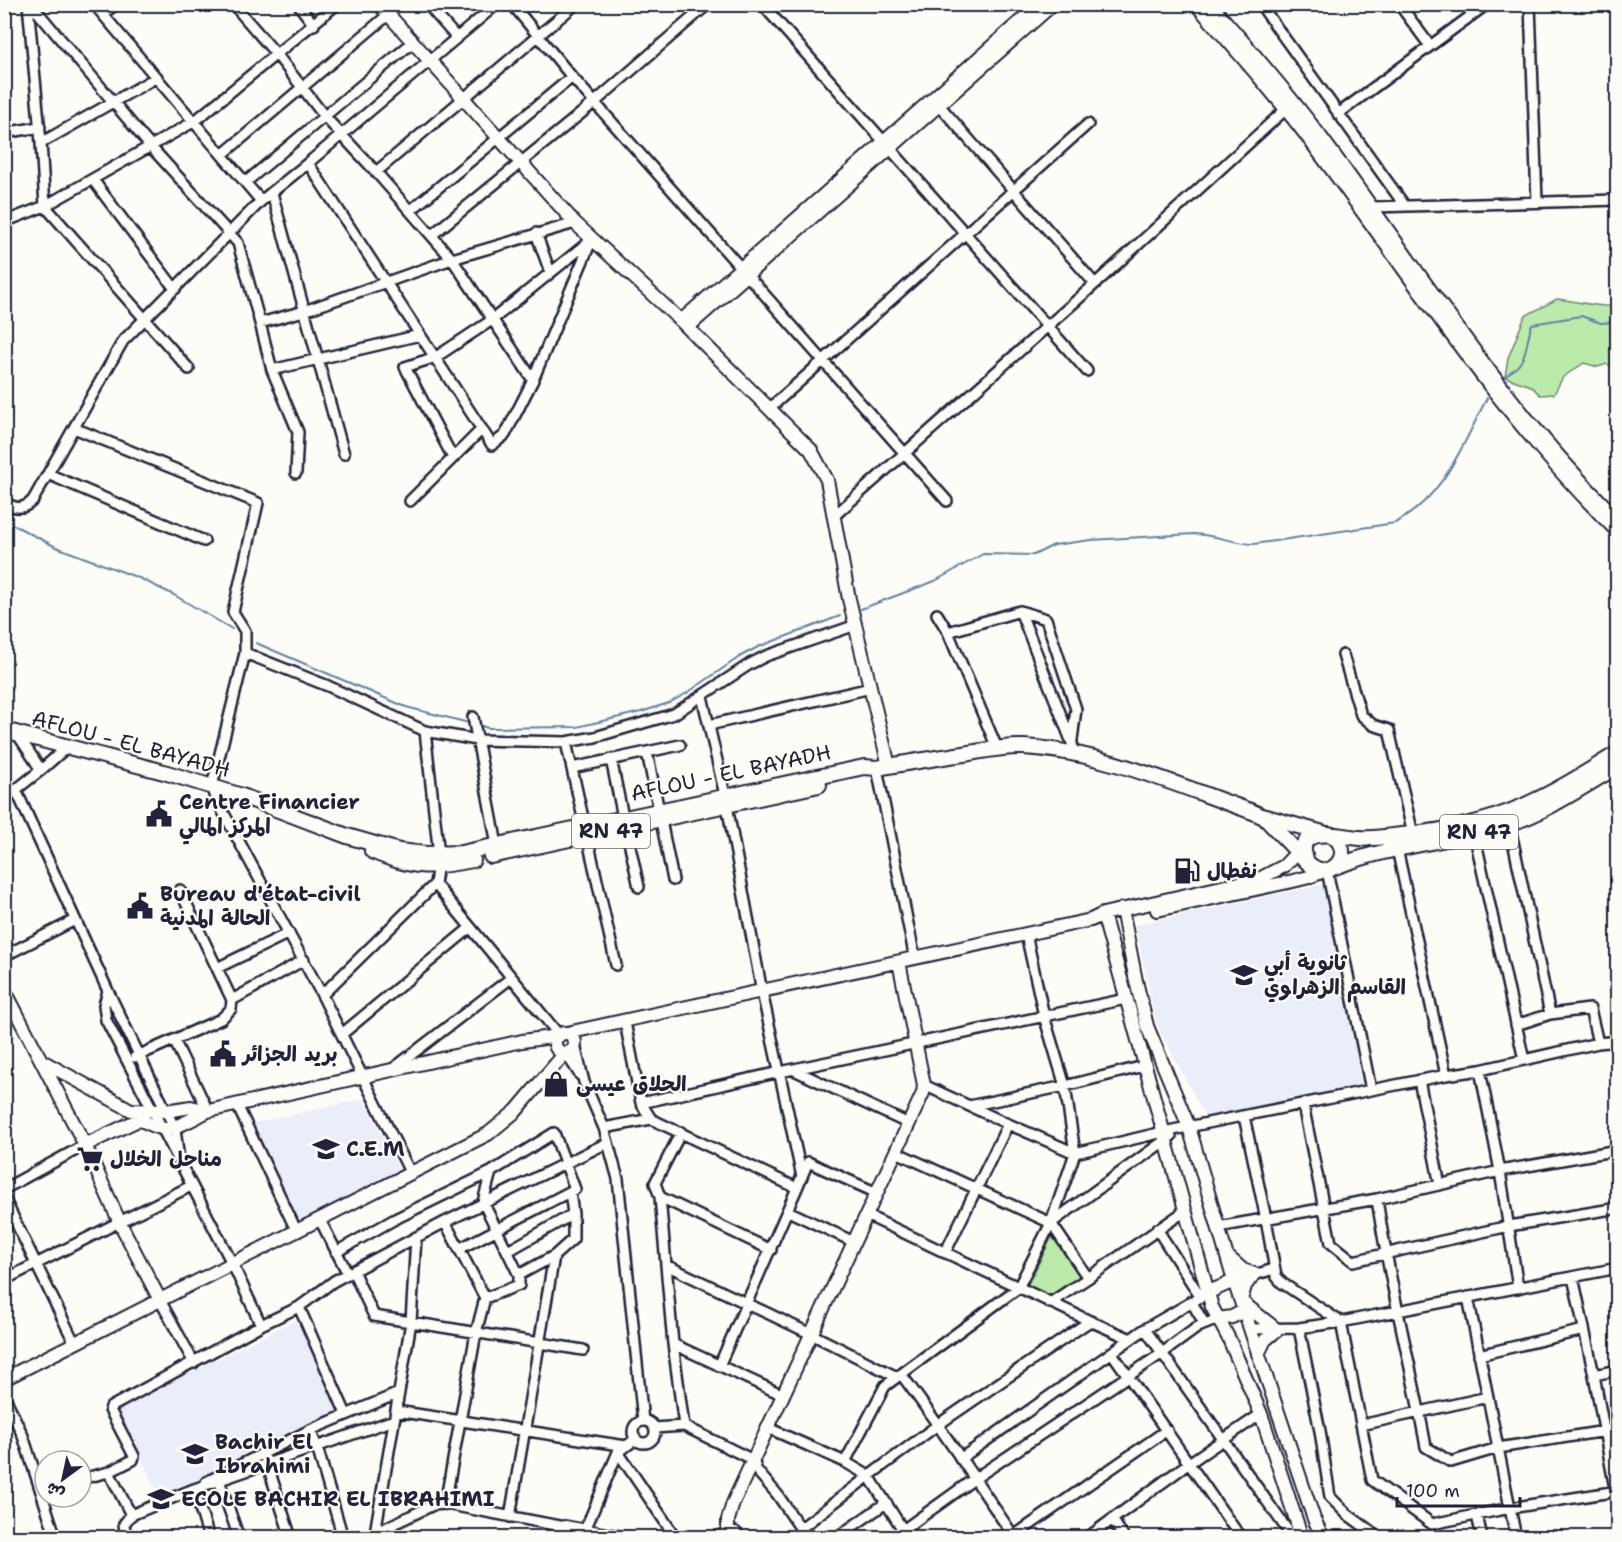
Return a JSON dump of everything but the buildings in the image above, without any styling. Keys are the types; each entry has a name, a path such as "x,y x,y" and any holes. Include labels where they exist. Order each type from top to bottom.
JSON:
{"main road":[{"name":"AFLOU - EL BAYADH","path":"11,733 212,786 347,836 439,860 726,801 864,767 997,748 1021,747 1073,748 1264,817 1304,852"},
{"name":"RN 47","path":"1327,870 1364,857 1413,834 1450,829 1509,812 1564,786 1617,753"},
{"name":"RN 47","path":"1326,833 1395,843 1474,833 1509,823 1545,808 1617,766"},
{"path":"1264,817 1326,833 1338,840 1342,851 1339,862 1327,870 1317,870 1304,852 1313,836 1326,833"},
{"name":"AFLOU - EL BAYADH","path":"439,860 497,845 587,831"}],"street":[{"path":"30,4 151,147 238,243 272,370 298,432 296,473"},
{"path":"30,4 45,206 189,369"},
{"path":"94,4 261,201"},
{"path":"103,14 116,4"},
{"path":"233,4 325,117 452,259 533,380"},
{"path":"298,4 314,25"},
{"path":"4,222 45,206 195,121 277,56 337,4"},
{"path":"379,4 575,223 684,324 811,450 827,480 855,625 871,688 915,959"},
{"path":"427,4 456,37"},
{"path":"4,502 14,507 28,506 123,341 229,233 261,201 496,4"},
{"path":"512,4 572,77 947,501"},
{"path":"376,172 576,4"},
{"path":"432,235 595,102 708,4"},
{"path":"762,4 1087,371"},
{"path":"684,324 887,145 1040,4"},
{"path":"887,145 939,105 1053,4"},
{"path":"1196,4 1286,109 1491,390 1543,452 1617,532"},
{"path":"1210,4 1294,102 1500,384 1550,445 1617,519"},
{"path":"1260,4 1405,206"},
{"path":"1399,4 1430,46"},
{"path":"1338,114 1487,4"},
{"path":"1530,4 1537,202"},
{"path":"222,155 388,15"},
{"path":"246,182 412,42"},
{"path":"41,143 158,77"},
{"path":"410,211 572,77"},
{"path":"939,105 1095,284"},
{"path":"834,516 1095,284 1286,109"},
{"path":"770,408 1088,124"},
{"path":"4,133 40,127"},
{"path":"308,163 492,445 505,435 533,380 592,239"},
{"path":"93,180 175,289"},
{"path":"272,193 344,454"},
{"path":"1372,207 1617,200"},
{"path":"260,323 304,311 452,259 575,223"},
{"path":"536,233 550,272"},
{"path":"453,458 405,367 436,357 492,320 592,239"},
{"path":"272,370 420,335"},
{"path":"74,428 258,503 233,612 245,631 245,653 212,786 218,804 322,994 411,1174"},
{"path":"410,501 482,429"},
{"path":"48,474 204,541"},
{"path":"948,632 1020,611 1046,619 1076,709 1073,748"},
{"path":"1020,611 1073,748"},
{"path":"937,614 948,632 997,748"},
{"path":"245,653 328,686 425,730 477,737 566,742 595,737 674,714 766,656 855,625"},
{"path":"1343,655 1361,715 1373,725 1389,730 1413,834"},
{"path":"709,725 871,688"},
{"path":"702,696 726,801 762,992 802,1177"},
{"path":"473,717 497,845"},
{"path":"322,994 435,884 439,860 425,730"},
{"path":"11,733 41,770"},
{"path":"566,742 616,965"},
{"path":"572,768 680,745"},
{"path":"4,799 67,747"},
{"path":"646,752 672,880"},
{"path":"611,759 639,887"},
{"path":"16,790 138,1056 166,1111 168,1127 178,1160 233,1265 261,1325"},
{"path":"1509,823 1550,1014"},
{"path":"1474,833 1524,1060"},
{"path":"1395,843 1446,1075"},
{"path":"1123,913 1262,878 1284,867 1304,852"},
{"path":"4,1189 85,1145 138,1120 168,1127 208,1111 522,1041 625,1022 1123,913 1293,881 1327,870 1371,1090"},
{"path":"4,1379 161,1302 504,1124 552,1068 574,1038 562,1035 511,978 435,884"},
{"path":"127,1061 225,1016 231,1009 232,1000 180,890"},
{"path":"1123,913 1147,1026 1186,1128 1258,1354 1314,1519 1323,1538"},
{"path":"1104,917 1185,1211 1205,1294"},
{"path":"4,956 75,920"},
{"path":"342,1034 470,928"},
{"path":"217,968 289,933"},
{"path":"845,1462 885,1386 1018,1288 1051,1223 1075,1153 1065,1086 1044,1017 1026,934"},
{"path":"232,1000 304,960"},
{"path":"729,1536 728,1520 733,1503 923,1093 924,1085 899,962"},
{"path":"389,1072 511,978"},
{"path":"4,989 85,1145 120,1223 194,1363"},
{"path":"108,991 104,1005 105,1016 153,1111 168,1127"},
{"path":"641,1104 780,1072 1126,999"},
{"path":"1516,1025 1550,1014 1590,1009 1598,1043"},
{"path":"625,1022 641,1104 651,1119 797,1188"},
{"path":"522,1041 546,1043 566,1049 607,1025"},
{"path":"562,1035 555,1043 566,1049 584,1082 604,1128 618,1179 642,1421"},
{"path":"174,1040 208,1111"},
{"path":"924,1085 1075,1153 1164,1136 1186,1128 1244,1116 1617,1041"},
{"path":"42,1061 125,1108 136,1111 166,1111 191,1107 208,1111"},
{"path":"969,1106 1065,1086 1144,1066"},
{"path":"794,1070 909,1124"},
{"path":"1480,1070 1500,1171 1518,1288"},
{"path":"55,1088 69,1076"},
{"path":"1419,1080 1440,1185"},
{"path":"237,1105 297,1232"},
{"path":"1303,1105 1331,1242 1353,1261 1509,1226 1617,1208"},
{"path":"1244,1116 1276,1276 1282,1284 1341,1322 1372,1480 1432,1524 1510,1508 1616,1492"},
{"path":"604,1128 651,1119"},
{"path":"945,1253 1008,1124"},
{"path":"681,1132 655,1183 660,1197 673,1344 684,1426"},
{"path":"336,1252 395,1219 491,1172 554,1133 575,1189 459,1248"},
{"path":"1051,1223 1164,1136"},
{"path":"93,1476 109,1472 133,1460 134,1456 110,1410 111,1407 261,1325 299,1307 350,1272 483,1202 607,1143"},
{"path":"1218,1227 1377,1199 1500,1171 1617,1150"},
{"path":"896,1152 1051,1223 1088,1278"},
{"path":"719,1366 808,1162 877,1193"},
{"path":"485,1298 519,1285 519,1275 483,1202 491,1172"},
{"path":"4,1280 191,1186"},
{"path":"519,1275 554,1256 573,1239 570,1192"},
{"path":"660,1197 771,1250"},
{"path":"4,1198 75,1344"},
{"path":"1377,1199 1385,1253 1426,1447 1451,1462 1498,1448 1617,1429"},
{"path":"788,1211 854,1242"},
{"path":"1050,1303 1185,1211"},
{"path":"508,1251 573,1214"},
{"path":"866,1215 1131,1339"},
{"path":"320,1220 374,1316 583,1350"},
{"path":"445,1222 485,1298 476,1332 445,1504"},
{"path":"1157,1228 1205,1294 1229,1339 1261,1414 1302,1538"},
{"path":"371,1535 411,1322 416,1237"},
{"path":"510,1516 554,1256"},
{"path":"1227,1256 1234,1264 1254,1274"},
{"path":"666,1265 899,1376 939,1424 1013,1537 1167,1430"},
{"path":"1250,1329 1277,1330 1341,1322 1617,1268"},
{"path":"960,1459 1145,1329 1191,1301 1234,1281 1274,1269"},
{"path":"892,1538 974,1479 1204,1323 1232,1317 1242,1304 1245,1286 1254,1274"},
{"path":"1573,1277 1594,1375 1617,1505"},
{"path":"1468,1297 1516,1538"},
{"path":"1191,1301 1204,1323"},
{"path":"1242,1304 1277,1330"},
{"path":"299,1307 346,1414"},
{"path":"801,1528 939,1424 1090,1321"},
{"path":"1299,1328 1320,1431 1330,1497 1347,1514 1380,1538"},
{"path":"1145,1329 1293,1538"},
{"path":"1258,1354 1265,1340 1277,1330"},
{"path":"1479,1355 1584,1330"},
{"path":"673,1344 783,1395"},
{"path":"1112,1353 1241,1538"},
{"path":"1594,1375 1617,1370"},
{"path":"126,1538 123,1524 131,1515 219,1478 310,1430 399,1393"},
{"path":"4,1395 33,1463"},
{"path":"1361,1425 1488,1397"},
{"path":"1087,1538 1189,1463 1261,1414"},
{"path":"219,1478 268,1465 395,1415 460,1421 622,1449 676,1538"},
{"path":"642,1421 650,1423 654,1428 654,1436 649,1441 642,1442 636,1439 633,1430 636,1424 642,1421"},
{"path":"654,1428 684,1426 753,1460 757,1471 777,1494 807,1538"},
{"path":"768,1428 845,1462 869,1476 903,1530"},
{"path":"310,1430 317,1447 342,1537"},
{"path":"573,1532 622,1449 636,1439"},
{"path":"264,1453 291,1538"},
{"path":"109,1472 131,1515"},
{"path":"219,1478 239,1538"},
{"path":"194,1489 209,1538"},
{"path":"836,1538 886,1503"},
{"path":"371,1535 433,1505 445,1504 510,1516 573,1532 625,1538"},
{"path":"48,1509 56,1538"},
{"path":"1478,1515 1482,1538"},
{"path":"1113,1520 1124,1538"}],"shaded area":[{"name":"ثانوية أبي القاسم الزهراوي","path":"1325,884 1362,1084 1206,1118 1157,1025 1135,925"},
{"name":"C.E.M","path":"364,1099 401,1173 300,1222 250,1124"},
{"name":"Bachir El Ibrahimi","path":"296,1320 340,1409 161,1499 117,1409"}],"green space":[{"path":"1557,299 1617,306 1617,370 1607,364 1598,367 1584,363 1563,377 1554,394 1540,395 1531,386 1505,377 1508,358 1525,316"},
{"path":"1053,1235 1081,1275 1048,1297 1027,1286"}],"waterway":[{"path":"1505,377 1523,359 1532,324 1581,316 1601,323 1618,322"},
{"path":"861,609 935,581 983,554 1034,555 1054,545 1091,540 1194,534 1254,544 1395,523 1412,512 1439,485 1460,452 1487,398"},
{"path":"4,520 56,547 139,578 174,595 232,629"},
{"path":"478,725 488,728 577,727 641,712 669,703 758,647 840,616"},
{"path":"256,643 406,707 473,724"}],"place":[{"name":"Centre Financier المركز المالي","path":"159,814"},
{"name":"نفطال","path":"1187,871"},
{"name":"Bureau d'état-civil الحالة المدنية","path":"140,906"},
{"name":"ثانوية أبي القاسم الزهراوي","path":"1244,975"},
{"name":"بريد الجزائر","path":"223,1054"},
{"name":"الحلاق عيسى","path":"556,1084"},
{"name":"C.E.M","path":"326,1149"},
{"name":"مناحل الخلال","path":"90,1159"},
{"name":"Bachir El Ibrahimi","path":"195,1454"},
{"name":"ECOLE BACHIR EL IBRAHIMI","path":"161,1499"}]}
